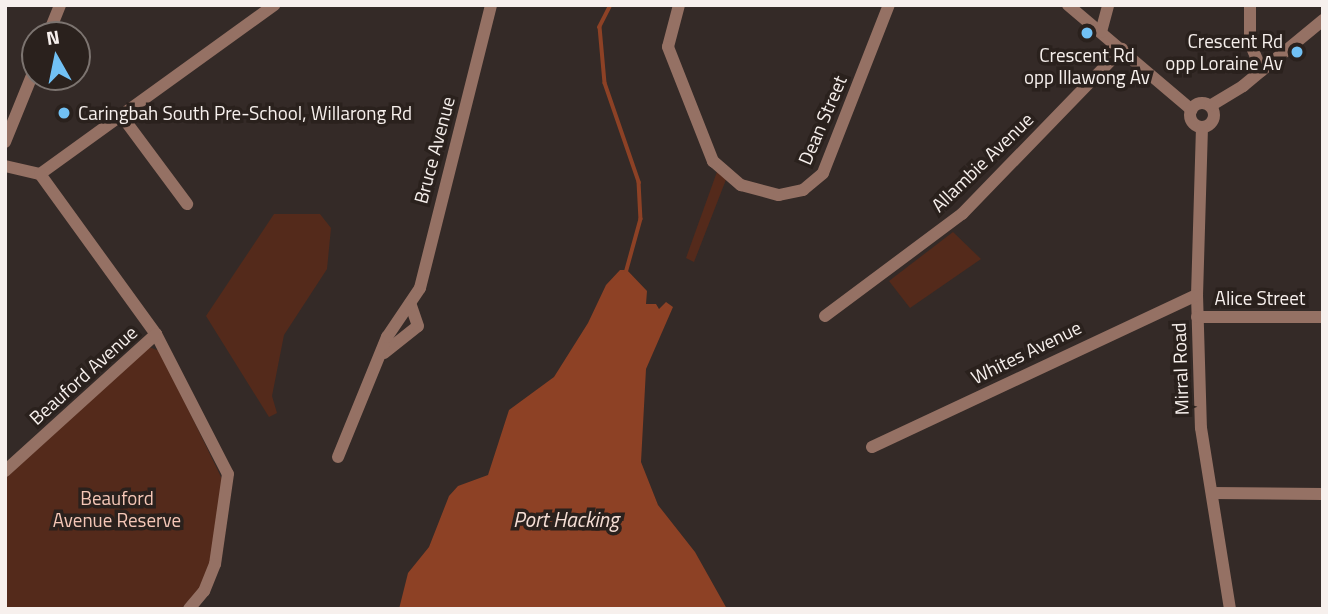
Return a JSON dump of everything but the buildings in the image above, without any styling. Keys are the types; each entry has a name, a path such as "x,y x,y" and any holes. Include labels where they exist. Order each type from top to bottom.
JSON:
{"street":[{"path":"5,166 40,174 274,5"},
{"name":"Bruce Avenue","path":"338,457 397,317 420,288 491,5"},
{"name":"Dean Street","path":"679,5 668,47 713,161 741,185 779,195 803,190 824,173 889,5"},
{"path":"1068,5 1192,110 1192,121 1202,127 1213,119 1210,106"},
{"path":"1101,32 1108,5"},
{"path":"1250,5 1250,43 1262,71"},
{"path":"1192,110 1200,104 1210,106 1262,71 1323,20"},
{"name":"Allambie Avenue","path":"825,316 962,214 1122,49"},
{"path":"5,142 8,126 24,91"},
{"path":"121,115 187,204"},
{"name":"Mirral Road","path":"1202,127 1197,295 1200,428 1230,609"},
{"name":"Beauford Avenue","path":"40,174 156,334 228,474 215,564 204,591 189,609"},
{"name":"Whites Avenue","path":"872,447 1197,295"},
{"name":"Bruce Avenue","path":"378,359 418,326 410,303"},
{"name":"Alice Street","path":"1197,317 1323,317"},
{"name":"Beauford Avenue","path":"5,471 156,334"},
{"path":"1212,492 1323,494"}],"green space":[{"path":"718,169 727,177 694,262 686,258"},
{"path":"274,214 320,214 331,228 327,269 284,335 272,396 277,413 269,417 206,316"},
{"path":"953,232 981,259 910,308 889,281"},
{"name":"Beauford Avenue Reserve","path":"146,346 160,351 223,481 211,560 199,589 181,609 5,609 5,479"}],"water":[{"name":"Port Hacking","path":"620,270 627,270 647,291 646,304 656,304 659,309 666,302 673,307 646,369 641,462 658,505 695,552 727,609 399,609 408,573 429,547 449,496 458,486 488,475 509,410 554,377 588,323 606,285"}],"waterway":[{"path":"611,5 600,27 605,83 639,182 641,219 627,270"}],"place":[{"name":"Crescent Rd opp Illawong Av","path":"1087,33"},
{"name":"Crescent Rd opp Loraine Av","path":"1297,52"},
{"name":"Caringbah South Pre-School, Willarong Rd","path":"64,113"}]}
